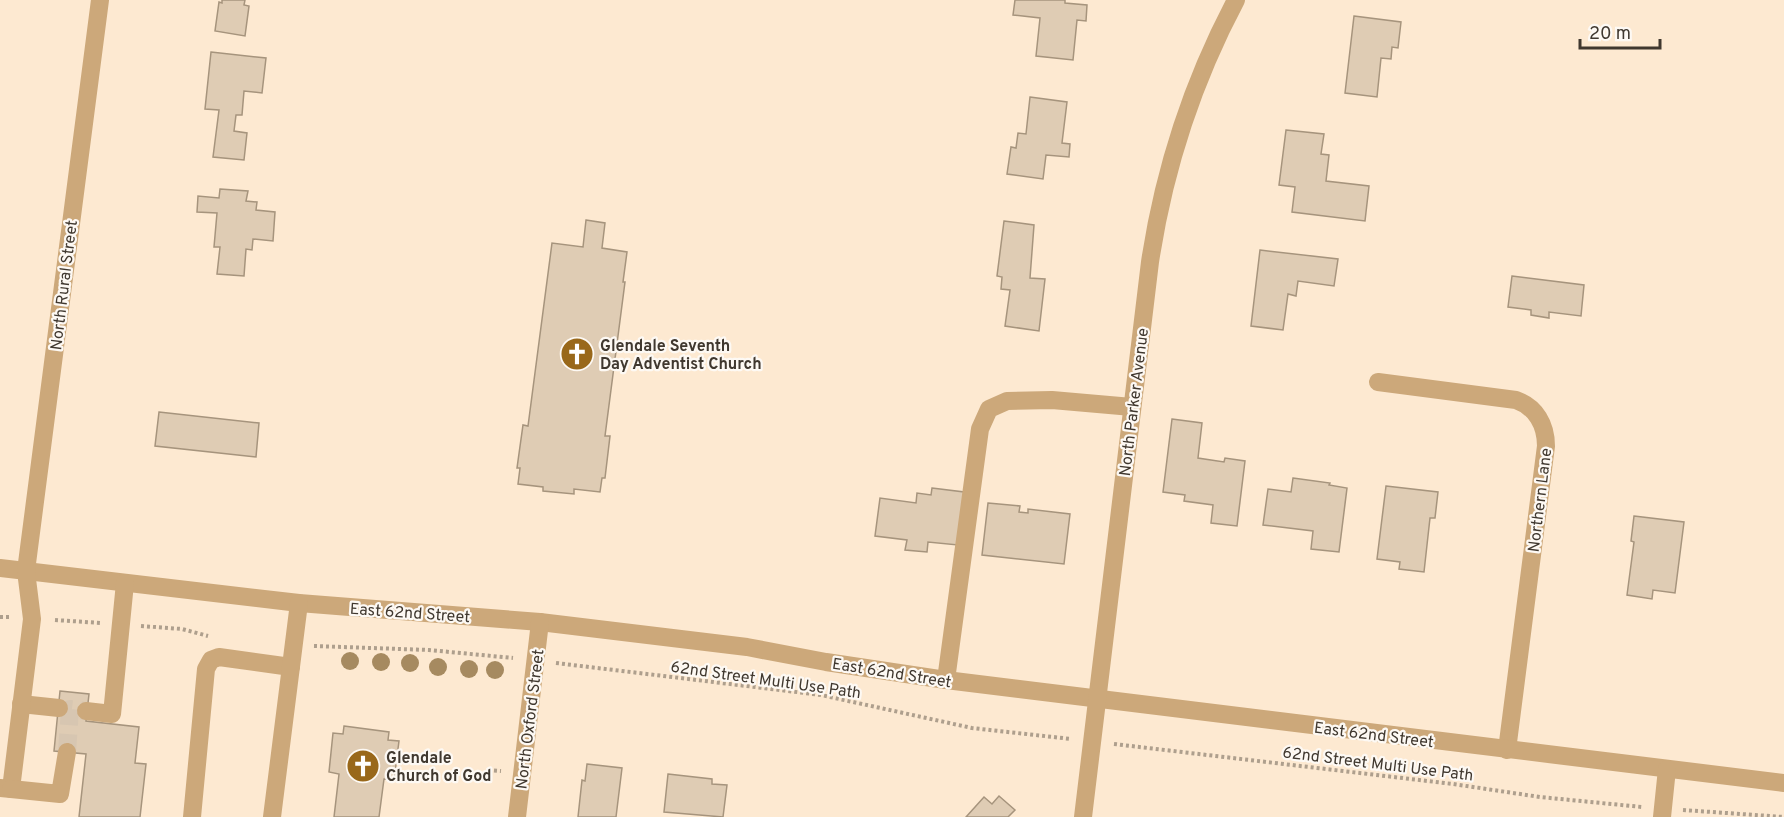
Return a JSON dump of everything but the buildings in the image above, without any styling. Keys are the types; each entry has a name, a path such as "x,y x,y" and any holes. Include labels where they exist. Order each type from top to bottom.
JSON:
{"street":[{"name":"North Rural Street","path":"5,788 21,704 32,619 26,571 100,0"},
{"name":"North Parker Avenue","path":"1083,817 1154,238 1170,164 1198,81 1236,0"},
{"name":"Northern Lane","path":"1378,382 1516,400 1539,417 1544,428 1546,446 1507,750"},
{"path":"946,680 980,429 989,409 1007,401 1052,400 1132,407"},
{"name":"East 62nd Street","path":"0,568 298,603 540,622 747,647 826,662 1096,700 1784,783"},
{"path":"86,711 112,714 125,583"},
{"path":"272,817 298,603"},
{"name":"North Oxford Street","path":"517,817 540,622"},
{"path":"192,817 206,669 211,660 219,657 291,667"},
{"path":"21,704 58,708"},
{"path":"5,788 60,795 67,752"},
{"path":"1662,817 1667,769"}],"path":[{"path":"317,646 429,650 512,658"},
{"name":"62nd Street Multi Use Path","path":"555,663 821,695 972,728 1078,740"},
{"name":"62nd Street Multi Use Path","path":"1108,743 1646,807"},
{"path":"1684,810 1784,817"}],"tunnel":[{"path":"67,752 70,709 86,711"}],"place":[{"name":"Glendale Seventh Day Adventist Church","path":"577,354"},
{"name":"Glendale Church of God","path":"363,766"}]}
